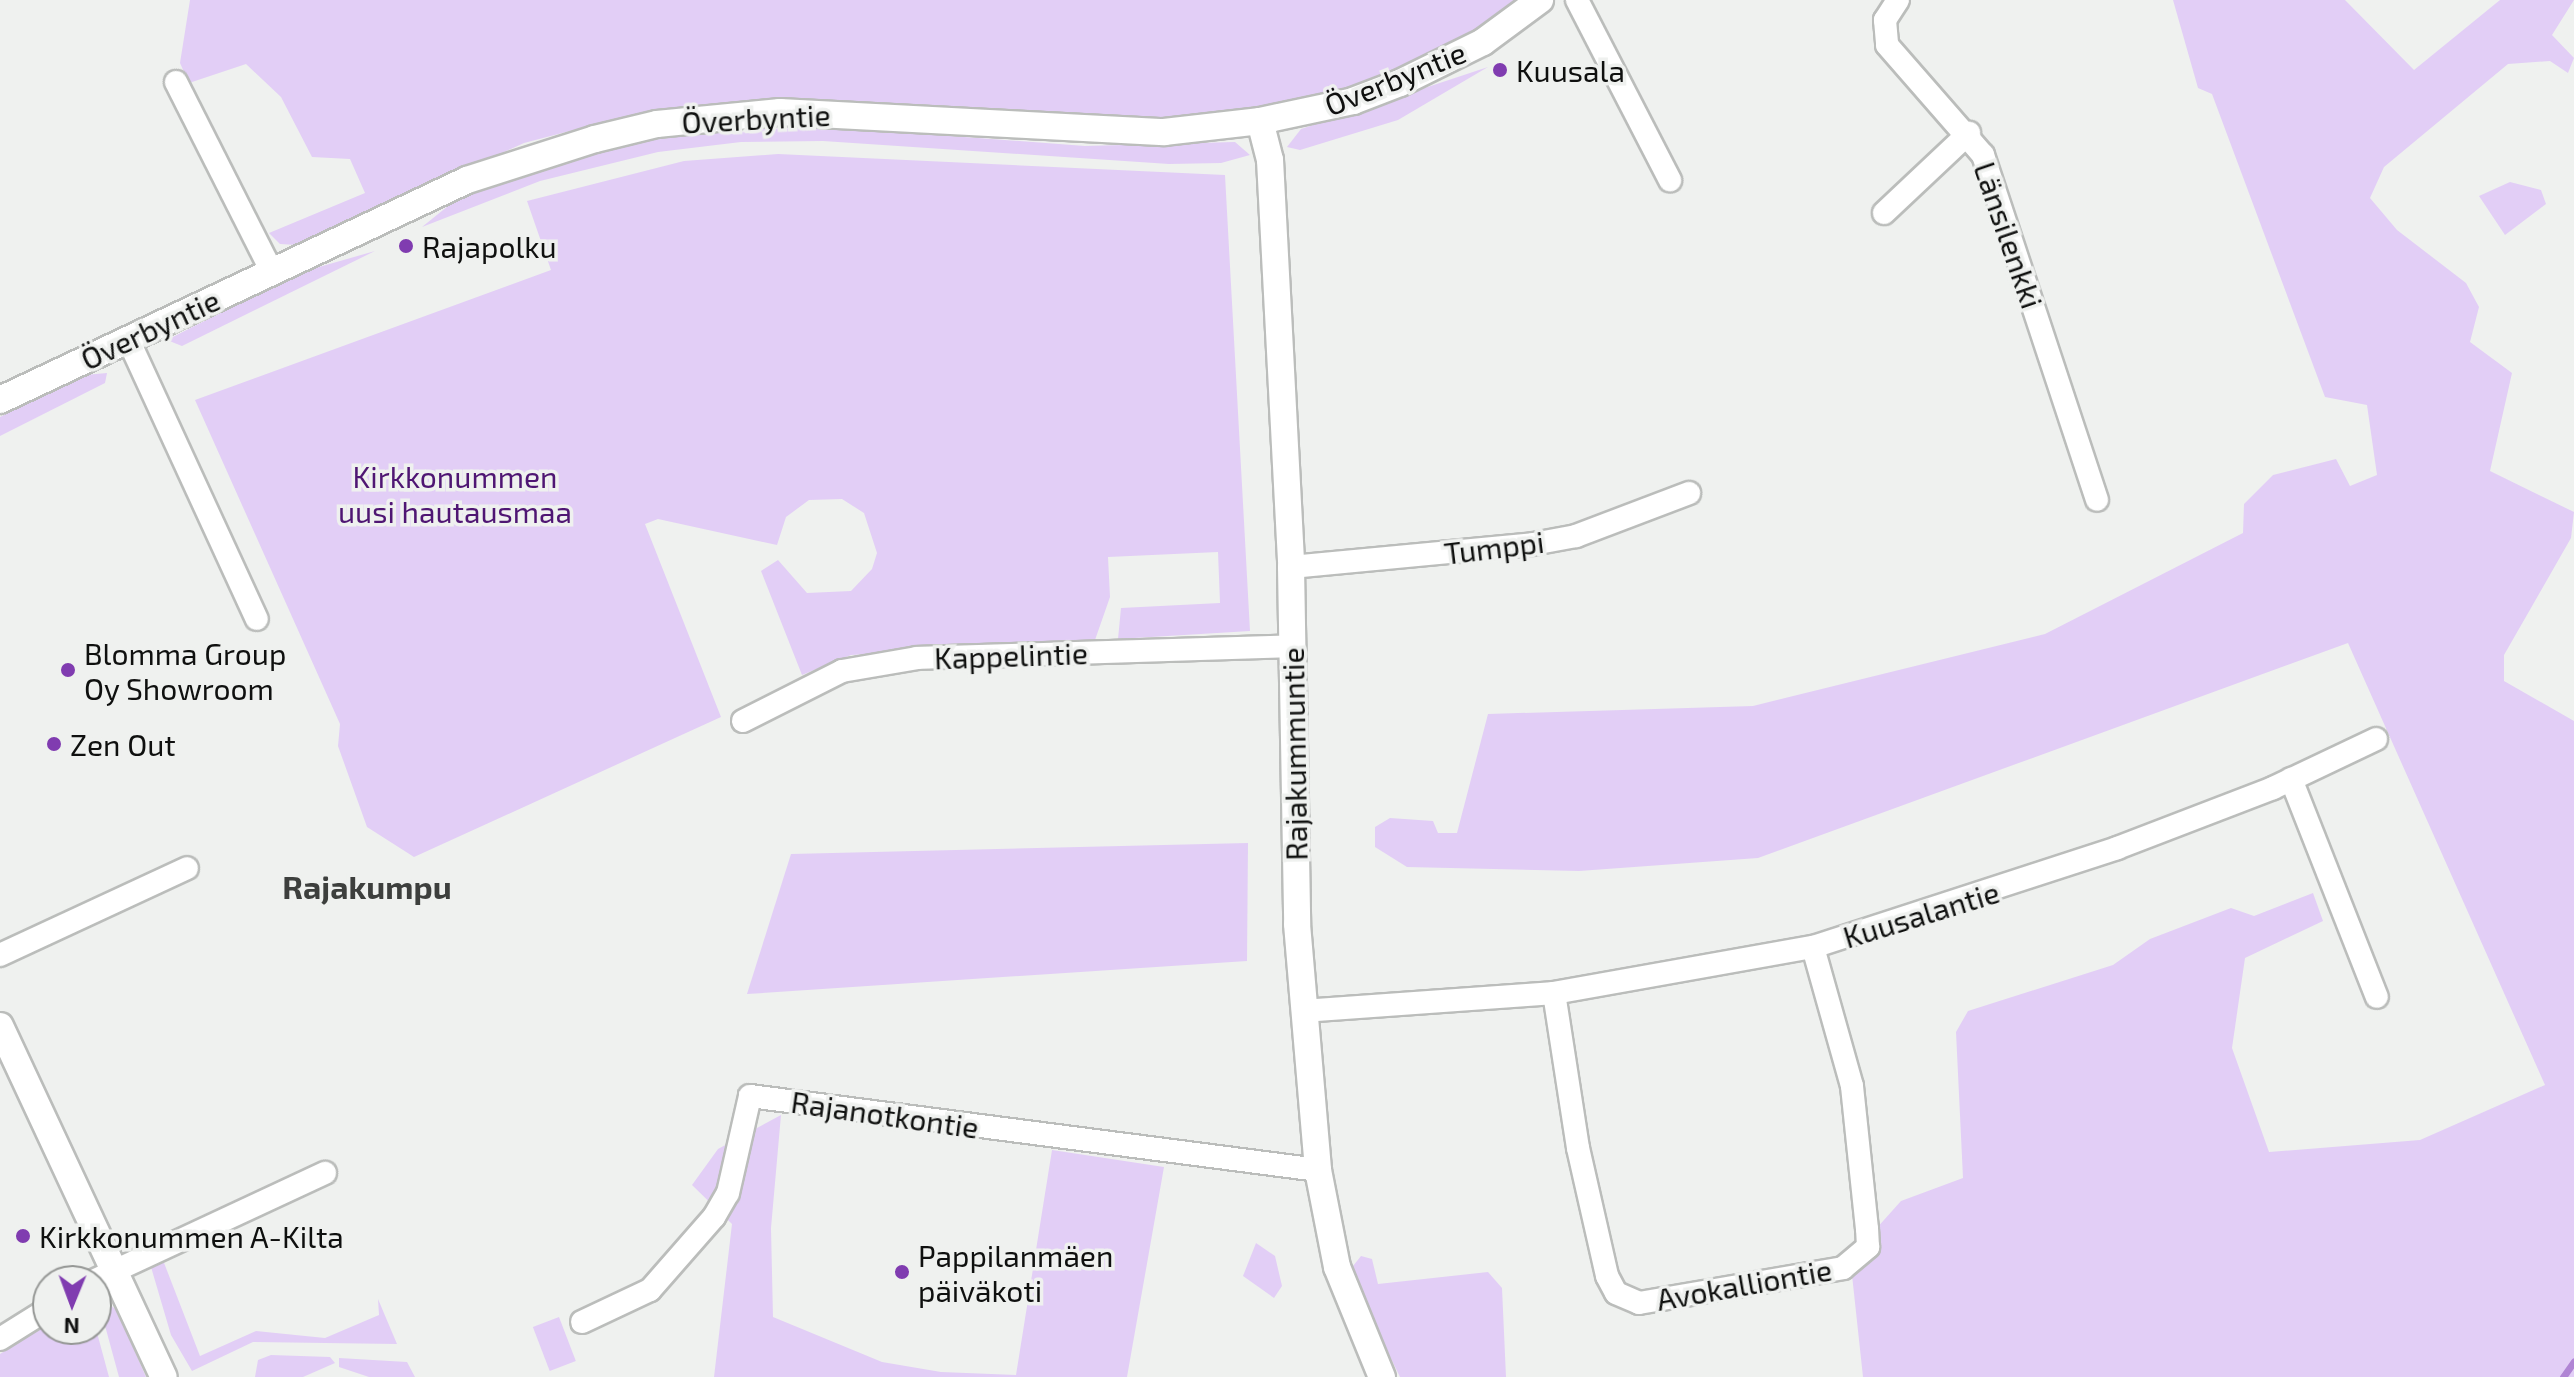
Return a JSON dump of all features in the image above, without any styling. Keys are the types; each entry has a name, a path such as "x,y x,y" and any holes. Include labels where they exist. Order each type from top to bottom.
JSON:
{"street":[{"name":"Överbyntie","path":"0,400 467,180 657,124 780,112 1164,132 1260,121 1353,101 1400,83 1483,42 1540,0"},
{"path":"1577,0 1670,180"},
{"name":"Länsilenkki","path":"1898,0 1885,20 1887,45 1969,133 1990,172 2097,500"},
{"path":"176,82 271,270"},
{"name":"Rajakummuntie","path":"1260,121 1270,160 1291,567 1303,1011 1318,1170 1337,1267 1382,1377"},
{"path":"1884,213 1969,133"},
{"path":"128,339 257,619"},
{"name":"Tumppi","path":"1291,567 1533,544 1576,536 1689,493"},
{"name":"Kappelintie","path":"743,721 842,671 917,658 1292,646"},
{"name":"Kuusalantie","path":"1303,1011 1554,993 1813,947 2032,879 2291,779 2376,739"},
{"path":"2291,779 2377,997"},
{"path":"0,955 187,868"},
{"name":"Avokalliontie","path":"1554,993 1578,1148 1607,1276 1616,1293 1639,1303 1843,1268 1868,1247 1867,1229 1852,1086 1813,947"},
{"path":"0,1026 99,1265"},
{"name":"Rajanotkontie","path":"582,1322 650,1290 714,1217 728,1193 750,1096 1318,1170"},
{"path":"112,1271 325,1173"},
{"path":"112,1290 164,1377"},
{"path":"0,1339 32,1319"}],"green space":[{"path":"190,0 1521,0 1425,61 1347,91 1255,114 1140,123 762,102 623,117 524,143 297,245 280,244 269,233 365,193 350,159 312,157 281,97 246,64 189,83 180,63"},
{"path":"2173,0 2345,0 2414,70 2500,0 2574,0 2552,35 2574,58 2568,73 2550,61 2508,64 2384,167 2370,198 2397,230 2466,283 2479,307 2470,342 2512,373 2490,471 2574,512 2571,538 2504,655 2504,681 2574,721 2574,1377 1863,1377 1852,1275 1877,1255 1875,1230 1901,1201 1963,1178 1956,1032 1968,1011 2113,965 2150,939 2231,908 2254,916 2313,893 2323,921 2245,958 2232,1048 2269,1152 2420,1140 2545,1085 2348,643 1758,858 1579,871 1407,867 1375,847 1375,827 1390,818 1433,821 1438,833 1457,833 1488,714 1753,706 2045,634 2243,533 2244,504 2273,475 2336,459 2350,486 2377,475 2367,405 2325,397 2212,94 2198,88"},
{"path":"1488,67 1398,120 1300,150 1287,147 1301,129"},
{"path":"830,127 1085,146 1235,142 1250,155 1221,163 1169,164 823,141 741,142 658,152 540,181 422,227 458,198 533,169 631,143 728,130"},
{"name":"Kirkkonummen uusi hautausmaa","path":"778,154 1225,175 1250,631 1118,639 1121,608 1220,603 1218,552 1108,557 1110,597 1095,640 851,655 802,675 761,571 778,560 807,593 851,591 872,569 877,553 864,513 842,499 809,500 786,517 777,545 658,519 645,524 721,717 414,857 367,827 338,746 340,724 195,400 551,270 527,201 684,161"},
{"path":"2510,182 2541,190 2546,204 2505,235 2479,196"},
{"path":"375,251 182,346 167,340 298,273"},
{"path":"107,373 105,383 0,436 0,417 85,375"},
{"path":"1248,843 1247,961 747,994 791,854"},
{"path":"781,1115 771,1228 773,1317 882,1362 941,1372 1016,1375 1052,1150 1164,1167 1127,1377 714,1377 732,1224 692,1185 718,1149"},
{"path":"1256,1243 1275,1256 1282,1286 1274,1298 1243,1276"},
{"path":"161,1255 200,1356 256,1331 325,1338 379,1315 378,1299 397,1344 253,1342 192,1371 171,1335 151,1267"},
{"path":"1361,1256 1372,1259 1378,1284 1488,1272 1502,1288 1506,1377 1400,1377 1365,1305 1353,1266"},
{"path":"112,1307 117,1310 146,1377 119,1377 110,1345"},
{"path":"559,1317 576,1361 550,1371 533,1327"},
{"path":"32,1333 32,1345 100,1345 109,1377 0,1377 0,1354"},
{"path":"271,1355 330,1357 335,1363 303,1377 255,1377 258,1360"},
{"path":"339,1358 407,1362 415,1377 369,1377 339,1367"}],"waterway":[{"path":"2563,1377 2574,1361"}],"place":[{"name":"Kuusala","path":"1500,70"},
{"name":"Rajapolku","path":"406,246"},
{"name":"Blomma Group Oy Showroom","path":"68,670"},
{"name":"Zen Out","path":"54,744"},
{"name":"Kirkkonummen A-Kilta","path":"23,1236"},
{"name":"Pappilanmäen päiväkoti","path":"902,1272"}],"district":[{"name":"Rajakumpu","path":"367,886"}]}
